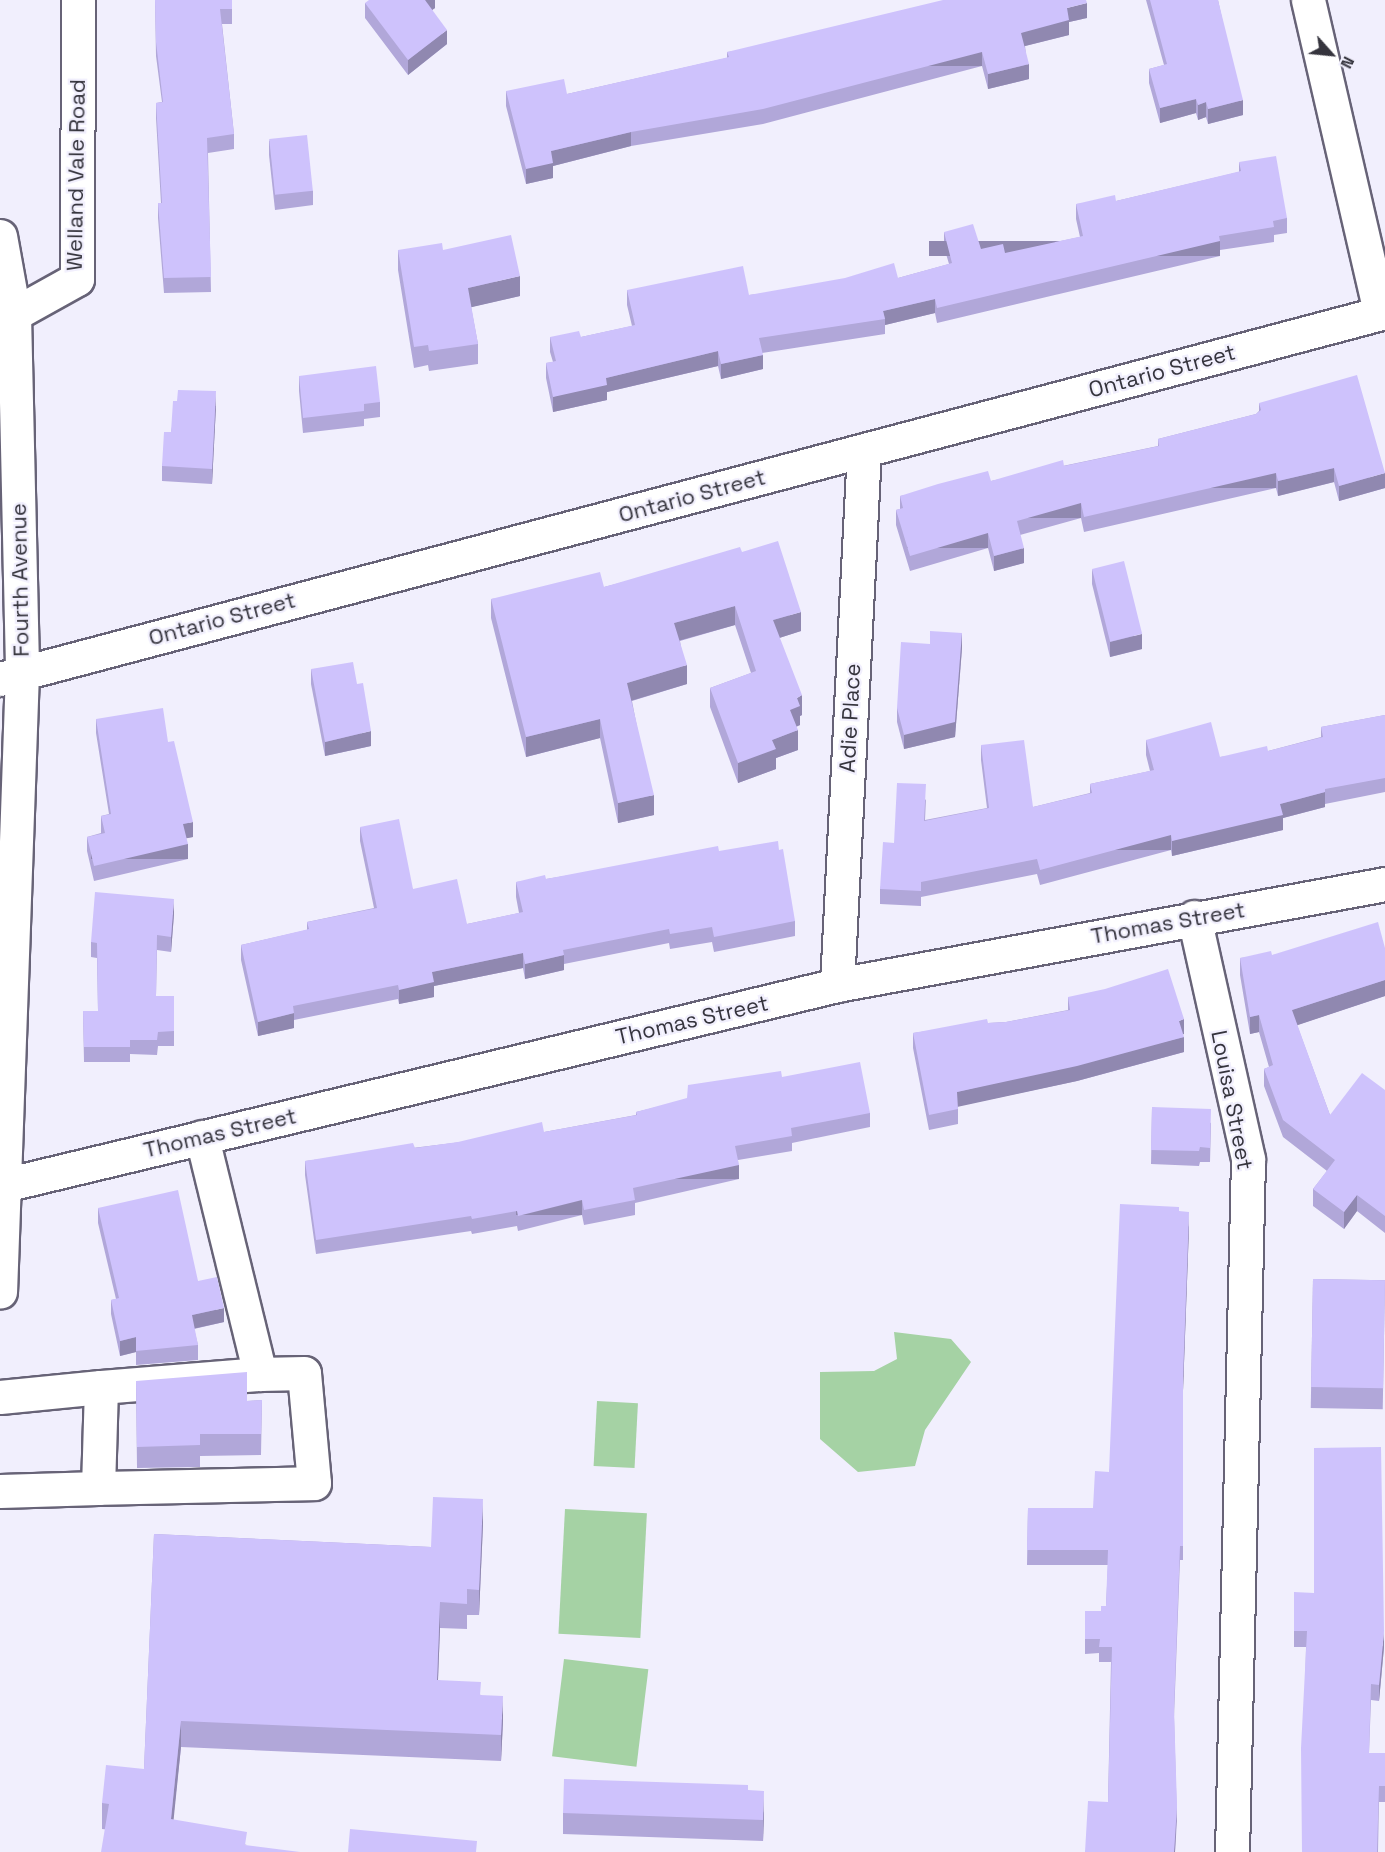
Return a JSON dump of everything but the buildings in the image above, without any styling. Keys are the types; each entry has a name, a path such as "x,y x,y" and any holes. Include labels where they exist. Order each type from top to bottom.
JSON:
{"street":[{"name":"Welland Vale Road","path":"14,314 77,279 78,0"},
{"path":"1308,0 1382,313"},
{"name":"Fourth Avenue","path":"0,236 14,314 9,459 11,676 0,1292"},
{"name":"Ontario Street","path":"11,676 1382,313"},
{"name":"Adie Place","path":"837,985 864,451"},
{"name":"Thomas Street","path":"3,1185 837,985 1194,917 1385,884"},
{"name":"Louisa Street","path":"1194,917 1248,1159 1232,1852"},
{"path":"202,1137 260,1374"},
{"path":"0,1397 260,1374 304,1373 314,1483 0,1491"},
{"path":"98,1488 101,1387"}],"green space":[{"path":"894,1332 951,1339 971,1362 925,1430 915,1466 858,1472 820,1439 820,1372 874,1371 897,1359"},
{"path":"597,1401 638,1403 635,1468 594,1466"},
{"path":"565,1509 647,1513 640,1638 558,1634"},
{"path":"564,1659 648,1669 636,1767 552,1756"}]}
